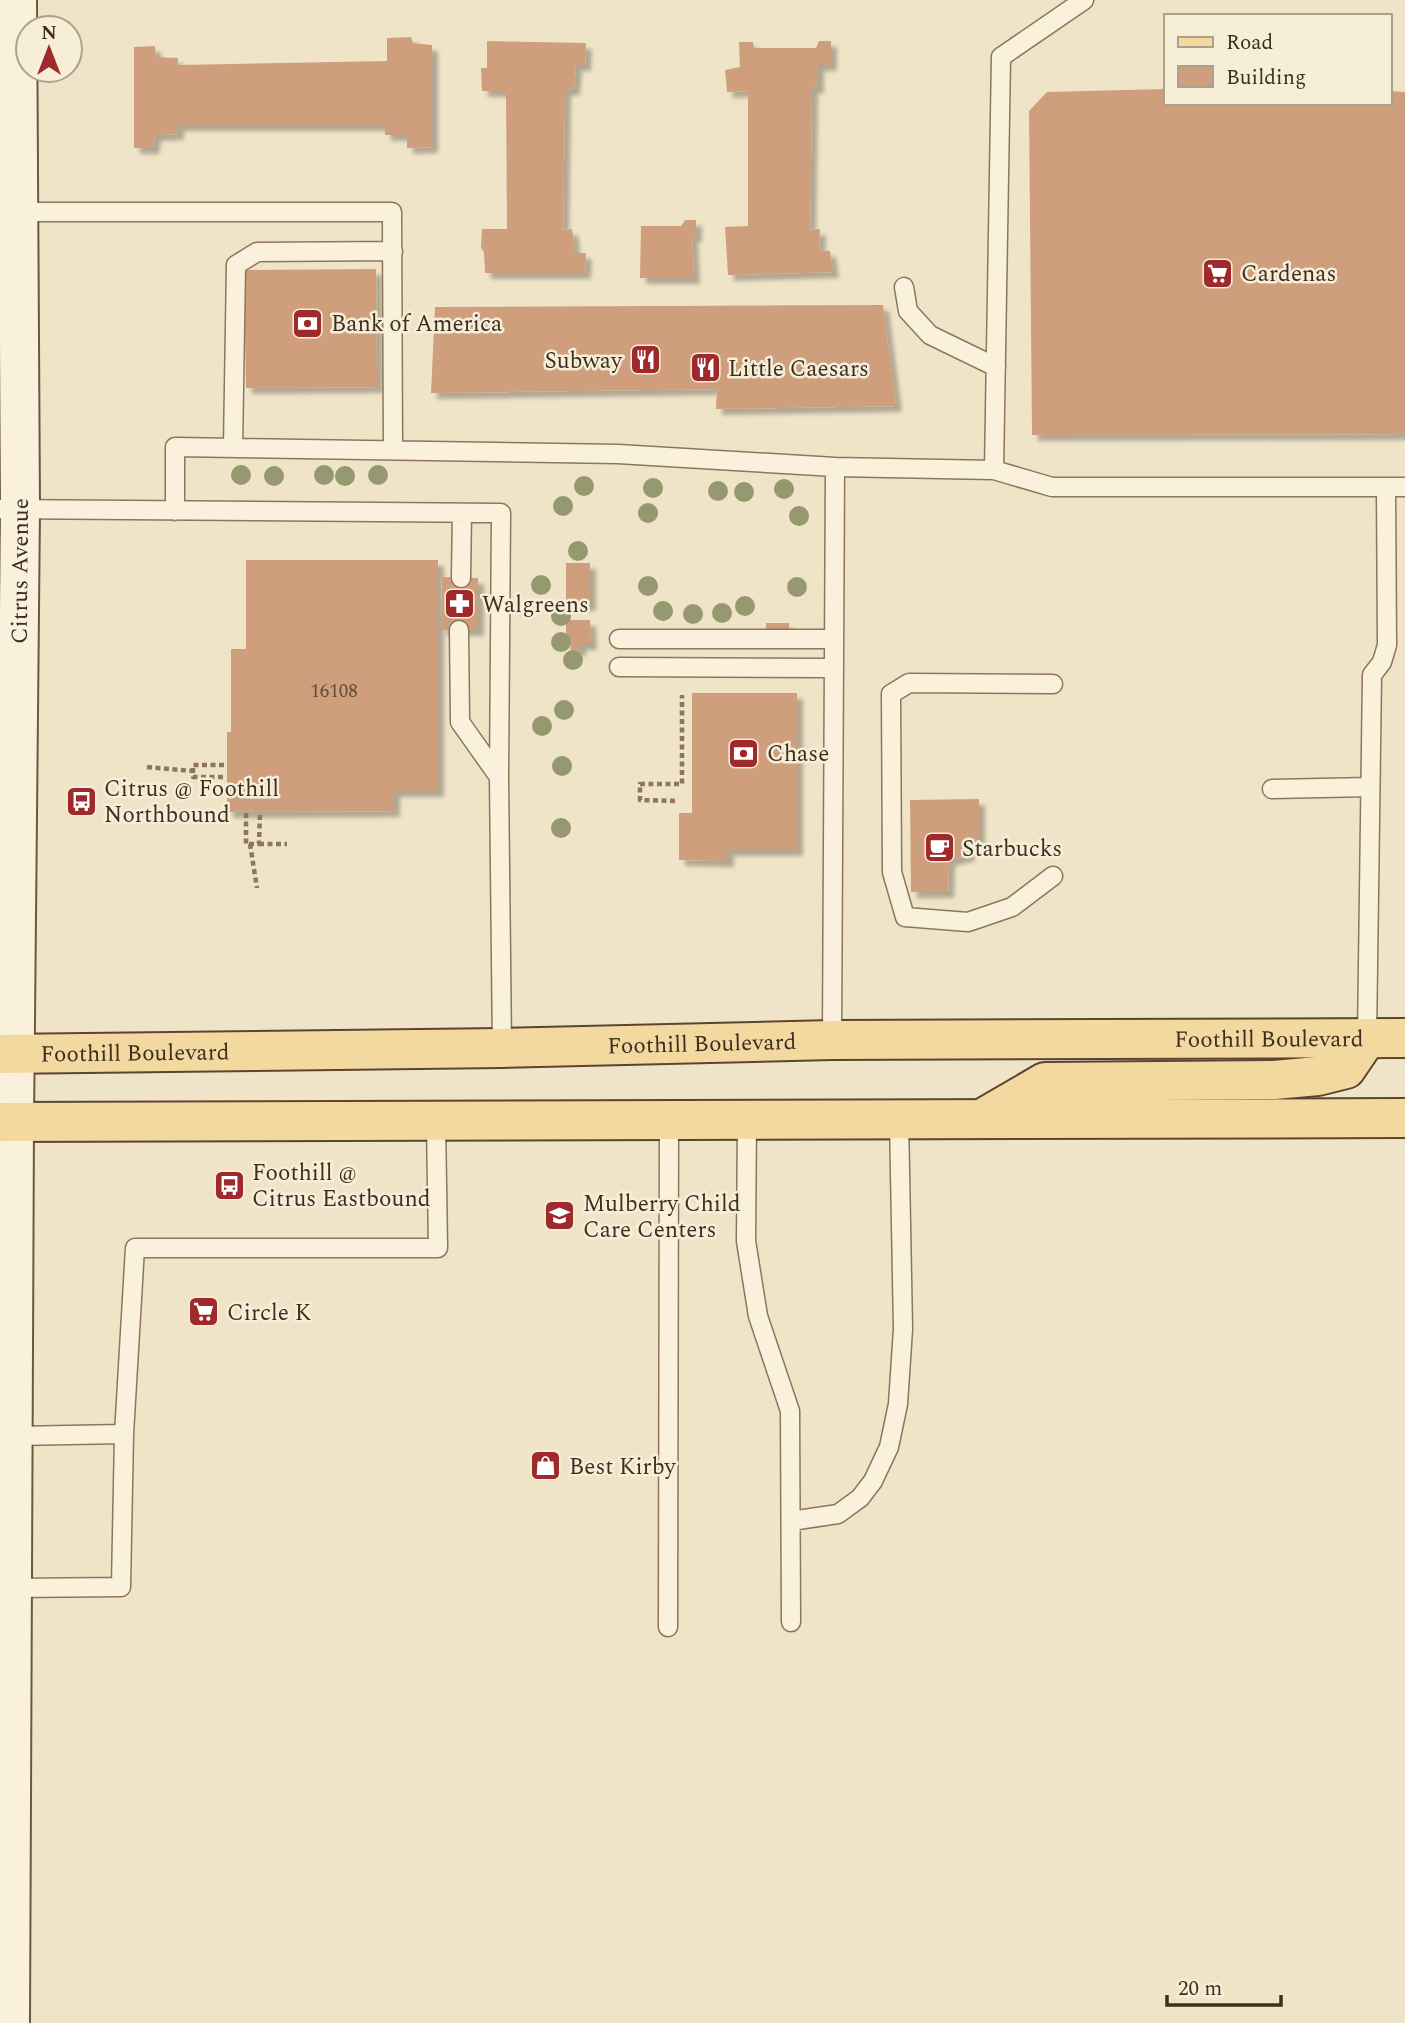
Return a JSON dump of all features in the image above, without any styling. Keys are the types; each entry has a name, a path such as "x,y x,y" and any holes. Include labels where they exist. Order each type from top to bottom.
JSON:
{"main road":[{"name":"Citrus Avenue","path":"10,2023 6,1670 13,1588 14,1436 7,1122 9,212 17,0"},
{"path":"983,1118 1045,1082 1275,1080 1318,1076 1346,1069 1367,1038"},
{"name":"Foothill Boulevard","path":"7,1054 502,1048 832,1040 1405,1038"},
{"path":"7,1122 1405,1118"}],"lane":[{"path":"994,470 1001,57 1084,0"},
{"path":"9,212 392,212 393,449"},
{"path":"233,447 236,265 257,252 393,251"},
{"path":"904,287 908,311 930,335 996,367"},
{"path":"175,510 175,447 618,454 835,467 994,470 1052,487 1405,487"},
{"path":"832,1040 835,467"},
{"path":"1367,1038 1372,675 1382,662 1387,645 1386,487"},
{"path":"10,509 501,513 499,777 502,1048"},
{"path":"461,578 462,513"},
{"path":"459,630 460,722 499,777"},
{"path":"619,639 833,639"},
{"path":"627,667 833,668"},
{"path":"1053,684 909,683 891,694 892,873 905,917 968,922 1012,907 1053,876"},
{"path":"1272,789 1370,787"},
{"path":"791,1521 838,1514 860,1498 873,1481 890,1447 898,1404 903,1329 900,1119"},
{"path":"668,1627 669,1120"},
{"path":"747,1120 746,1241 758,1316 790,1411 791,1622"},
{"path":"13,1588 121,1587 124,1434 135,1248 438,1248 436,1122"},
{"path":"14,1436 124,1434"}],"path":[{"path":"627,667 667,688 682,688 682,784 640,784 640,800 676,801"},
{"path":"224,765 193,765 193,777 224,777"},
{"path":"147,767 193,771"},
{"path":"246,813 246,844 287,844"},
{"path":"259,844 260,813"},
{"path":"250,844 257,888"}],"building":[{"path":"411,37 413,43 432,45 432,147 407,148 407,135 385,135 385,125 178,125 178,134 155,135 153,148 134,148 134,47 155,46 156,57 178,58 178,65 387,61 387,38"},
{"path":"487,41 586,43 585,65 576,65 574,89 565,90 563,230 572,229 575,253 586,253 585,273 485,273 484,252 481,248 482,229 507,229 506,91 482,91 481,68 487,68"},
{"path":"819,41 831,41 831,65 818,65 818,87 812,88 810,230 820,229 819,250 830,251 833,272 728,275 725,227 748,226 748,91 727,92 725,70 740,67 739,42 753,42 754,48 816,48"},
{"name":"Cardenas","path":"1164,89 1164,105 1391,105 1391,91 1405,92 1405,434 1032,435 1029,111 1047,92"},
{"path":"685,220 696,220 696,236 692,237 694,278 640,278 641,226 681,226"},
{"path":"376,269 377,387 246,388 244,270"},
{"path":"883,305 896,406 716,409 717,389 431,393 435,307"},
{"name":"Walgreens","path":"246,560 438,560 438,791 394,791 394,811 227,812 231,649 246,649"},
{"path":"566,563 590,563 590,605 566,604"},
{"name":"Walgreens","path":"442,577 478,578 478,630 441,630"},
{"path":"566,620 590,620 591,644 580,644 580,650 571,650 571,645 566,645"},
{"path":"766,623 789,623 789,635 766,635"},
{"name":"Chase","path":"692,693 797,693 797,850 728,850 728,861 679,860 679,813 692,813"},
{"name":"Starbucks","path":"979,799 979,838 968,840 969,855 949,860 948,892 911,892 910,800"}],"place":[{"name":"Cardenas","path":"1218,273"},
{"name":"Bank of America","path":"308,323"},
{"name":"Subway","path":"645,360"},
{"name":"Little Caesars","path":"705,368"},
{"name":"Walgreens","path":"459,604"},
{"name":"Chase","path":"744,753"},
{"name":"Citrus @ Foothill Northbound","path":"81,801"},
{"name":"Starbucks","path":"939,848"},
{"name":"Foothill @ Citrus Eastbound","path":"229,1185"},
{"name":"Mulberry Child Care Centers","path":"560,1216"},
{"name":"Circle K","path":"204,1312"},
{"name":"Best Kirby","path":"546,1466"}]}
